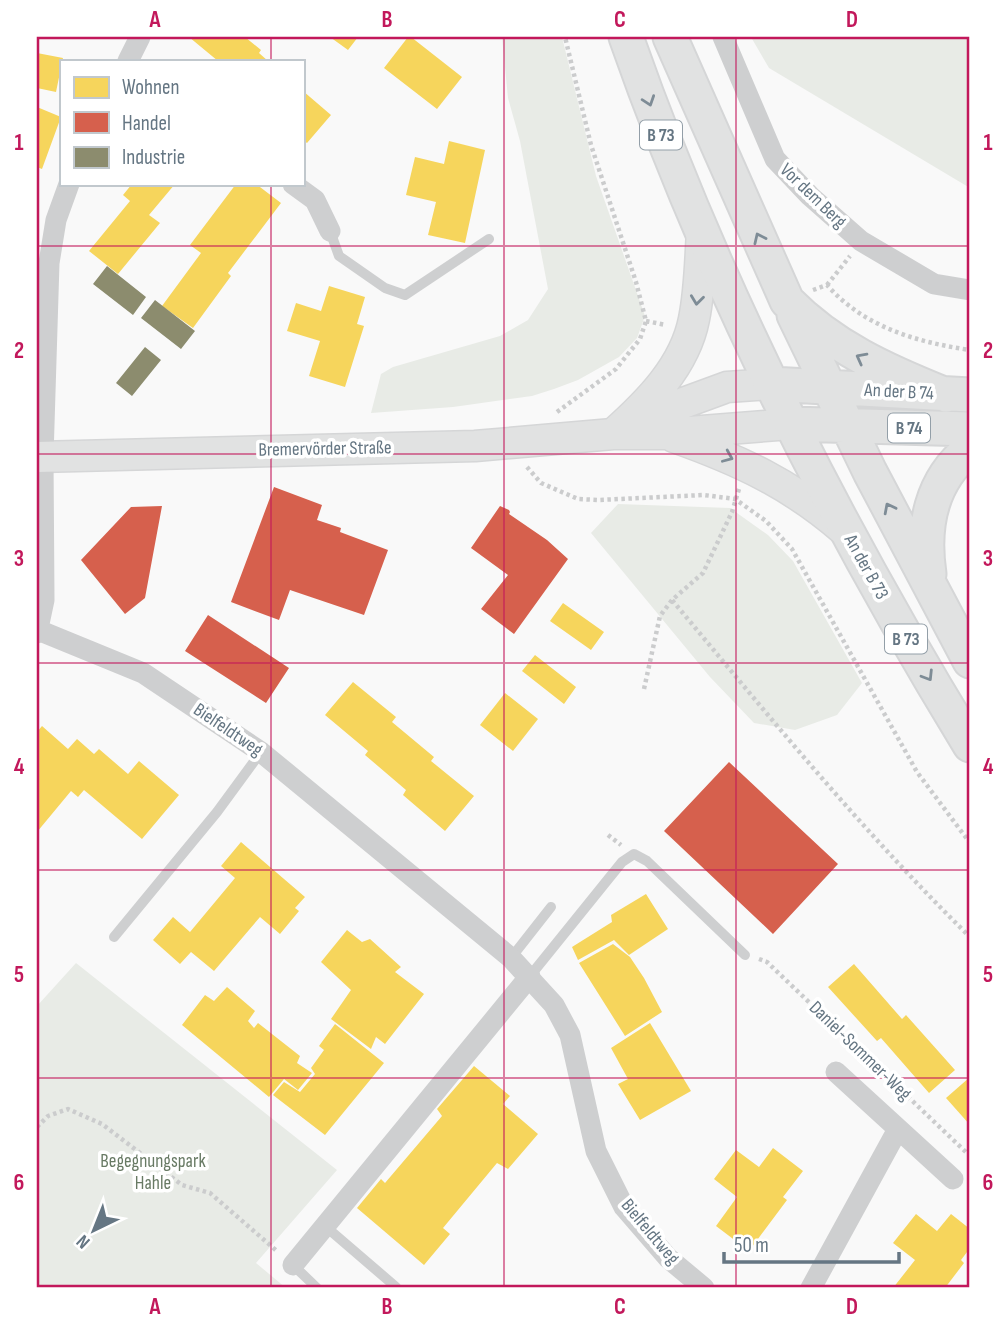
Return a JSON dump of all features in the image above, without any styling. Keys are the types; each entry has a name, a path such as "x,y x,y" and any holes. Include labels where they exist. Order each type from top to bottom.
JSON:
{"main road":[{"name":"B 73","path":"626,37 658,128 771,384"},
{"name":"B 73","path":"670,37 797,297 828,387 847,427 970,661"},
{"path":"613,433 659,388 685,346 694,320 702,232"},
{"path":"797,297 820,331 849,351 875,365 958,395"},
{"name":"Bremervörder Straße","path":"613,433 727,387 771,384"},
{"name":"B 74","path":"771,384 828,387"},
{"name":"An der B 73","path":"771,384 846,531 917,658 970,745"},
{"name":"An der B 74","path":"828,387 958,395"},
{"name":"Bremervörder Straße","path":"40,457 507,444 613,433 664,434 790,424"},
{"name":"B 74","path":"790,424 847,427"},
{"name":"An der B 74","path":"847,427 970,429"},
{"path":"664,434 717,452 772,478 817,506 846,531"},
{"path":"932,590 926,550 931,505 941,479 970,449"}],"street":[{"path":"128,60 140,37"},
{"name":"Vor dem Berg","path":"723,37 775,159 810,196 861,241 934,284 970,290"},
{"name":"Bielfeldtweg","path":"68,186 56,220 49,263 40,457 44,600 37,632 143,673 261,752 530,976 554,1005 570,1035 596,1151 624,1207 667,1258 704,1288"},
{"path":"296,186 315,200 330,231"},
{"path":"293,1265 530,976"},
{"name":"Daniel-Sommer-Weg","path":"836,1072 953,1180"},
{"name":"Daniel-Sommer-Weg","path":"811,1288 898,1129"}],"lane":[{"path":"330,231 339,256 385,288 405,295 489,239"},
{"path":"114,937 217,812 261,752"},
{"path":"530,976 622,862 634,855 648,861 745,955"},
{"path":"511,958 551,907"},
{"path":"325,1226 396,1287"},
{"path":"293,1265 317,1288"}],"path":[{"path":"552,415 616,369 640,339 646,321 591,145 565,37"},
{"path":"797,297 827,285 861,241"},
{"path":"827,285 835,295 879,325 904,337 970,350"},
{"path":"507,444 541,483 578,499 704,495 735,499 766,521 792,549 917,772 970,843"},
{"path":"644,689 660,615 672,600 704,573 735,499"},
{"path":"672,600 791,742 911,878 970,937"},
{"name":"Daniel-Sommer-Weg","path":"745,955 767,962 970,1156"},
{"path":"37,1127 48,1116 68,1110 102,1124 182,1185 210,1193 293,1265"}],"green space":[{"path":"502,37 562,37 596,176 645,316 637,338 619,357 578,380 554,389 532,396 453,407 371,413 381,374 393,367 500,336 528,320 548,289 520,141 508,98"},
{"path":"751,37 970,37 970,188 769,68"},
{"path":"618,504 730,508 768,535 793,561 862,683 837,715 795,730 754,723 710,677 591,533"},
{"name":"Begegnungspark Hahle","path":"76,963 337,1170 256,1263 286,1288 37,1288 37,1006"}],"building: Wohnen":[{"path":"189,37 245,37 261,50 259,53 267,60 217,60"},
{"path":"330,37 358,37 348,50"},
{"path":"408,37 462,77 437,109 384,68"},
{"path":"37,53 63,58 60,60 56,92 37,88"},
{"path":"304,92 331,115 307,143 304,141"},
{"path":"37,107 60,117 60,120 42,169 37,167"},
{"path":"449,141 485,150 465,243 428,235 436,202 406,195 415,157 444,164"},
{"path":"130,186 173,186 149,215 160,223 118,274 89,251 130,201 123,195"},
{"path":"234,186 259,186 281,203 228,273 231,276 193,328 162,306 201,253 190,245"},
{"path":"329,286 365,297 357,324 364,326 345,387 309,376 320,341 287,331 296,303 321,311"},
{"path":"563,603 604,632 591,650 550,621"},
{"path":"535,655 576,687 564,704 522,671"},
{"path":"353,682 396,717 392,722 434,757 431,761 474,796 445,831 403,795 406,790 365,755 368,751 325,715"},
{"path":"505,693 538,719 513,751 480,725"},
{"path":"42,726 68,749 77,739 94,754 99,749 128,774 139,761 179,795 142,839 84,790 78,797 71,791 37,832 37,732"},
{"path":"241,842 305,897 295,908 299,911 280,934 260,917 214,971 191,952 180,964 153,940 173,917 190,932 235,878 221,866"},
{"path":"646,894 668,929 629,955 614,940 578,960 572,947 612,922 611,915"},
{"path":"347,930 362,942 370,939 401,967 395,972 424,994 385,1044 376,1037 371,1049 331,1019 351,990 321,962"},
{"path":"613,944 630,957 662,1012 625,1036 579,963"},
{"path":"854,964 902,1019 906,1015 955,1070 929,1093 881,1038 877,1041 828,987"},
{"path":"227,987 255,1011 248,1021 254,1028 258,1023 300,1056 297,1063 312,1073 298,1090 284,1079 269,1097 182,1025 205,995 214,1001"},
{"path":"650,1023 691,1091 640,1120 618,1084 628,1079 611,1048"},
{"path":"335,1024 384,1063 325,1135 273,1095 284,1082 300,1092 315,1074 311,1068 324,1050 319,1046"},
{"path":"474,1066 510,1096 503,1104 538,1134 508,1169 497,1163 443,1228 450,1234 424,1265 357,1208 381,1179 385,1183 442,1116 437,1109"},
{"path":"970,1077 970,1125 946,1098"},
{"path":"773,1148 803,1171 783,1197 787,1200 749,1251 716,1226 737,1197 714,1179 736,1150 759,1167"},
{"path":"916,1214 937,1231 951,1214 970,1229 970,1248 961,1260 964,1263 945,1288 893,1288 915,1260 893,1243"}],"building: Handel":[{"path":"274,487 322,505 317,520 341,528 340,532 388,550 364,615 290,590 279,620 231,602"},
{"path":"162,506 145,598 125,614 81,560 131,507"},
{"path":"500,506 509,510 509,514 547,540 568,559 514,634 481,609 508,575 471,548"},
{"path":"208,615 289,668 266,703 185,651"},
{"path":"729,762 838,864 773,934 664,831"}],"building: Industrie":[{"path":"107,266 146,297 133,315 93,284"},
{"path":"155,300 195,331 181,349 141,318"},
{"path":"145,347 161,360 132,396 116,383"}]}
